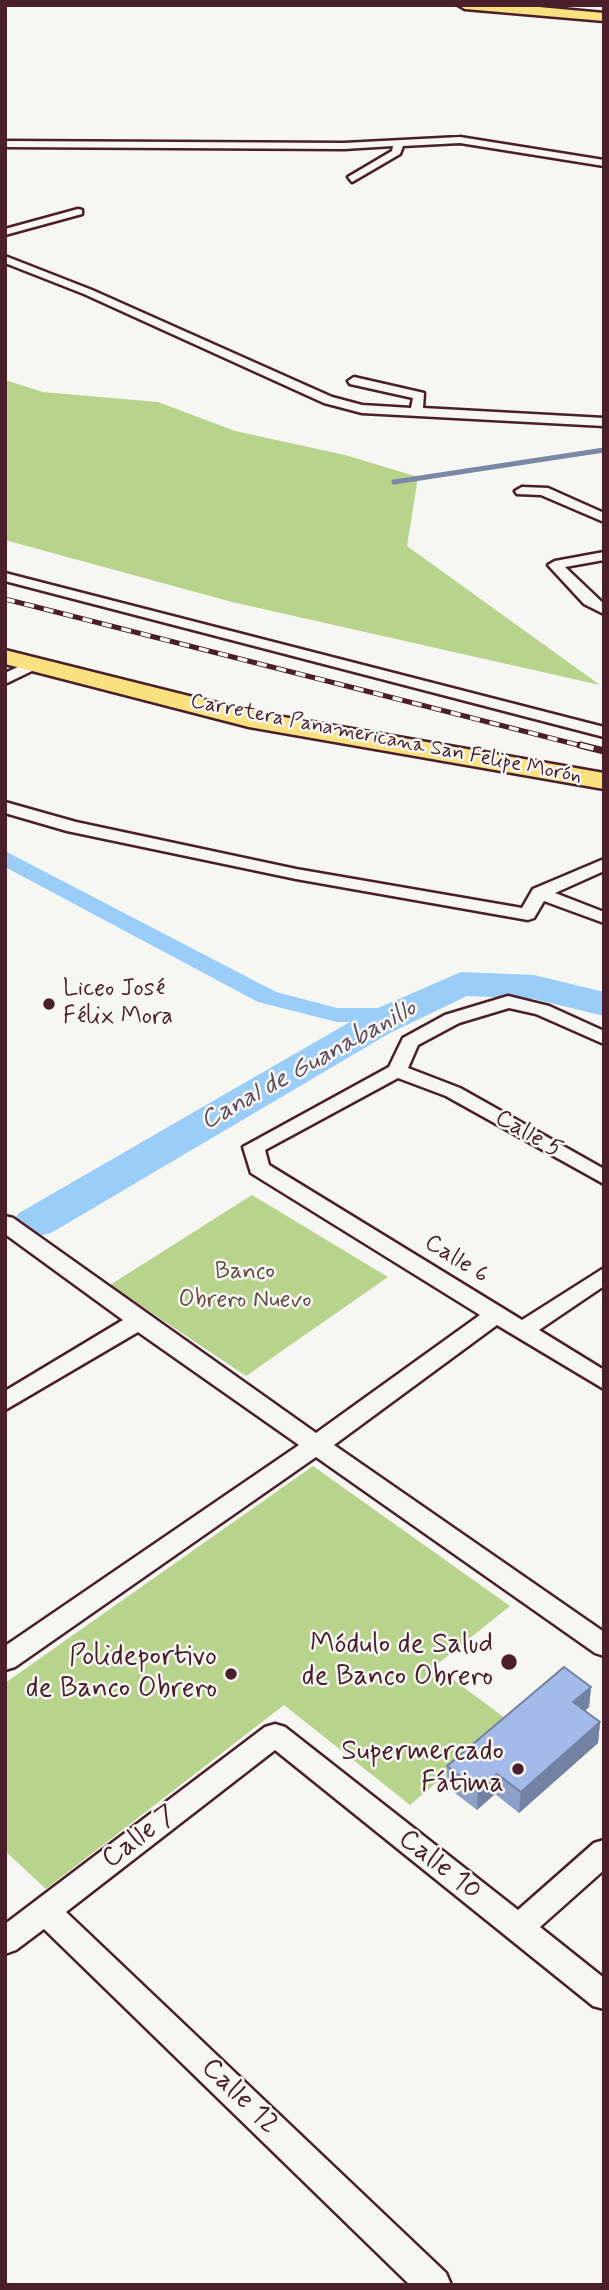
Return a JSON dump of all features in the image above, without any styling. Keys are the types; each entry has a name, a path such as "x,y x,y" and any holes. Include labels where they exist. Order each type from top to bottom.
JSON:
{"highway":[{"path":"465,5 604,15"},
{"path":"501,5 604,15"}],"main road":[{"name":"Carretera Panamericana San Felipe Morón","path":"5,657 249,719 604,780"}],"street":[{"path":"5,144 344,146 460,140 604,163"},
{"path":"352,179 397,152 399,142"},
{"path":"5,232 78,212"},
{"path":"5,259 101,298 328,400 362,409 604,422"},
{"path":"354,382 420,396 416,412"},
{"path":"522,491 543,491 604,518"},
{"path":"604,556 555,565 589,601 604,610"},
{"path":"5,577 604,732"},
{"path":"5,679 33,665"},
{"path":"5,807 73,827 296,874 528,914 539,893 604,864"},
{"path":"539,893 604,918"},
{"path":"397,1071 410,1042 452,1019 509,1002 542,1010 604,1038"},
{"name":"Calle 5","path":"397,1071 453,1091 604,1178"},
{"name":"Calle 6","path":"397,1071 254,1147 259,1168 604,1381"},
{"path":"5,1223 139,1321 604,1646"},
{"path":"522,1331 604,1275"},
{"path":"5,1660 318,1444 495,1315"},
{"path":"5,1402 139,1321"},
{"name":"Calle 7","path":"5,1941 275,1735"},
{"name":"Calle 10","path":"275,1735 604,1996"},
{"path":"518,1928 604,1852"},
{"name":"Calle 12","path":"44,1910 434,2285"}],"green space":[{"path":"5,380 43,392 158,402 235,431 345,455 418,477 407,546 600,685 232,602 5,540"},
{"name":"Banco Obrero Nuevo","path":"252,1195 388,1277 246,1376 110,1285"},
{"name":"Polideportivo de Banco Obrero","path":"313,1466 510,1606 435,1666 509,1721 410,1805 284,1705 46,1889 5,1851 5,1683"}],"building":[{"name":"Supermercado Fátima","path":"564,1667 591,1687 573,1702 600,1722 521,1792 497,1774 478,1790 447,1766"}],"waterway":[{"path":"394,482 604,450"},
{"path":"5,858 267,997 337,1015 395,1015"},
{"name":"Canal de Guanabanillo","path":"35,1223 376,1024 461,984 534,987 604,1004"}],"railway":[{"path":"5,599 586,747"},
{"path":"580,745 604,751"}],"place":[{"name":"Liceo José Félix Mora","path":"49,1004"},
{"name":"Módulo de Salud de Banco Obrero","path":"509,1662"},
{"name":"Polideportivo de Banco Obrero","path":"231,1674"},
{"name":"Supermercado Fátima","path":"518,1769"}]}
